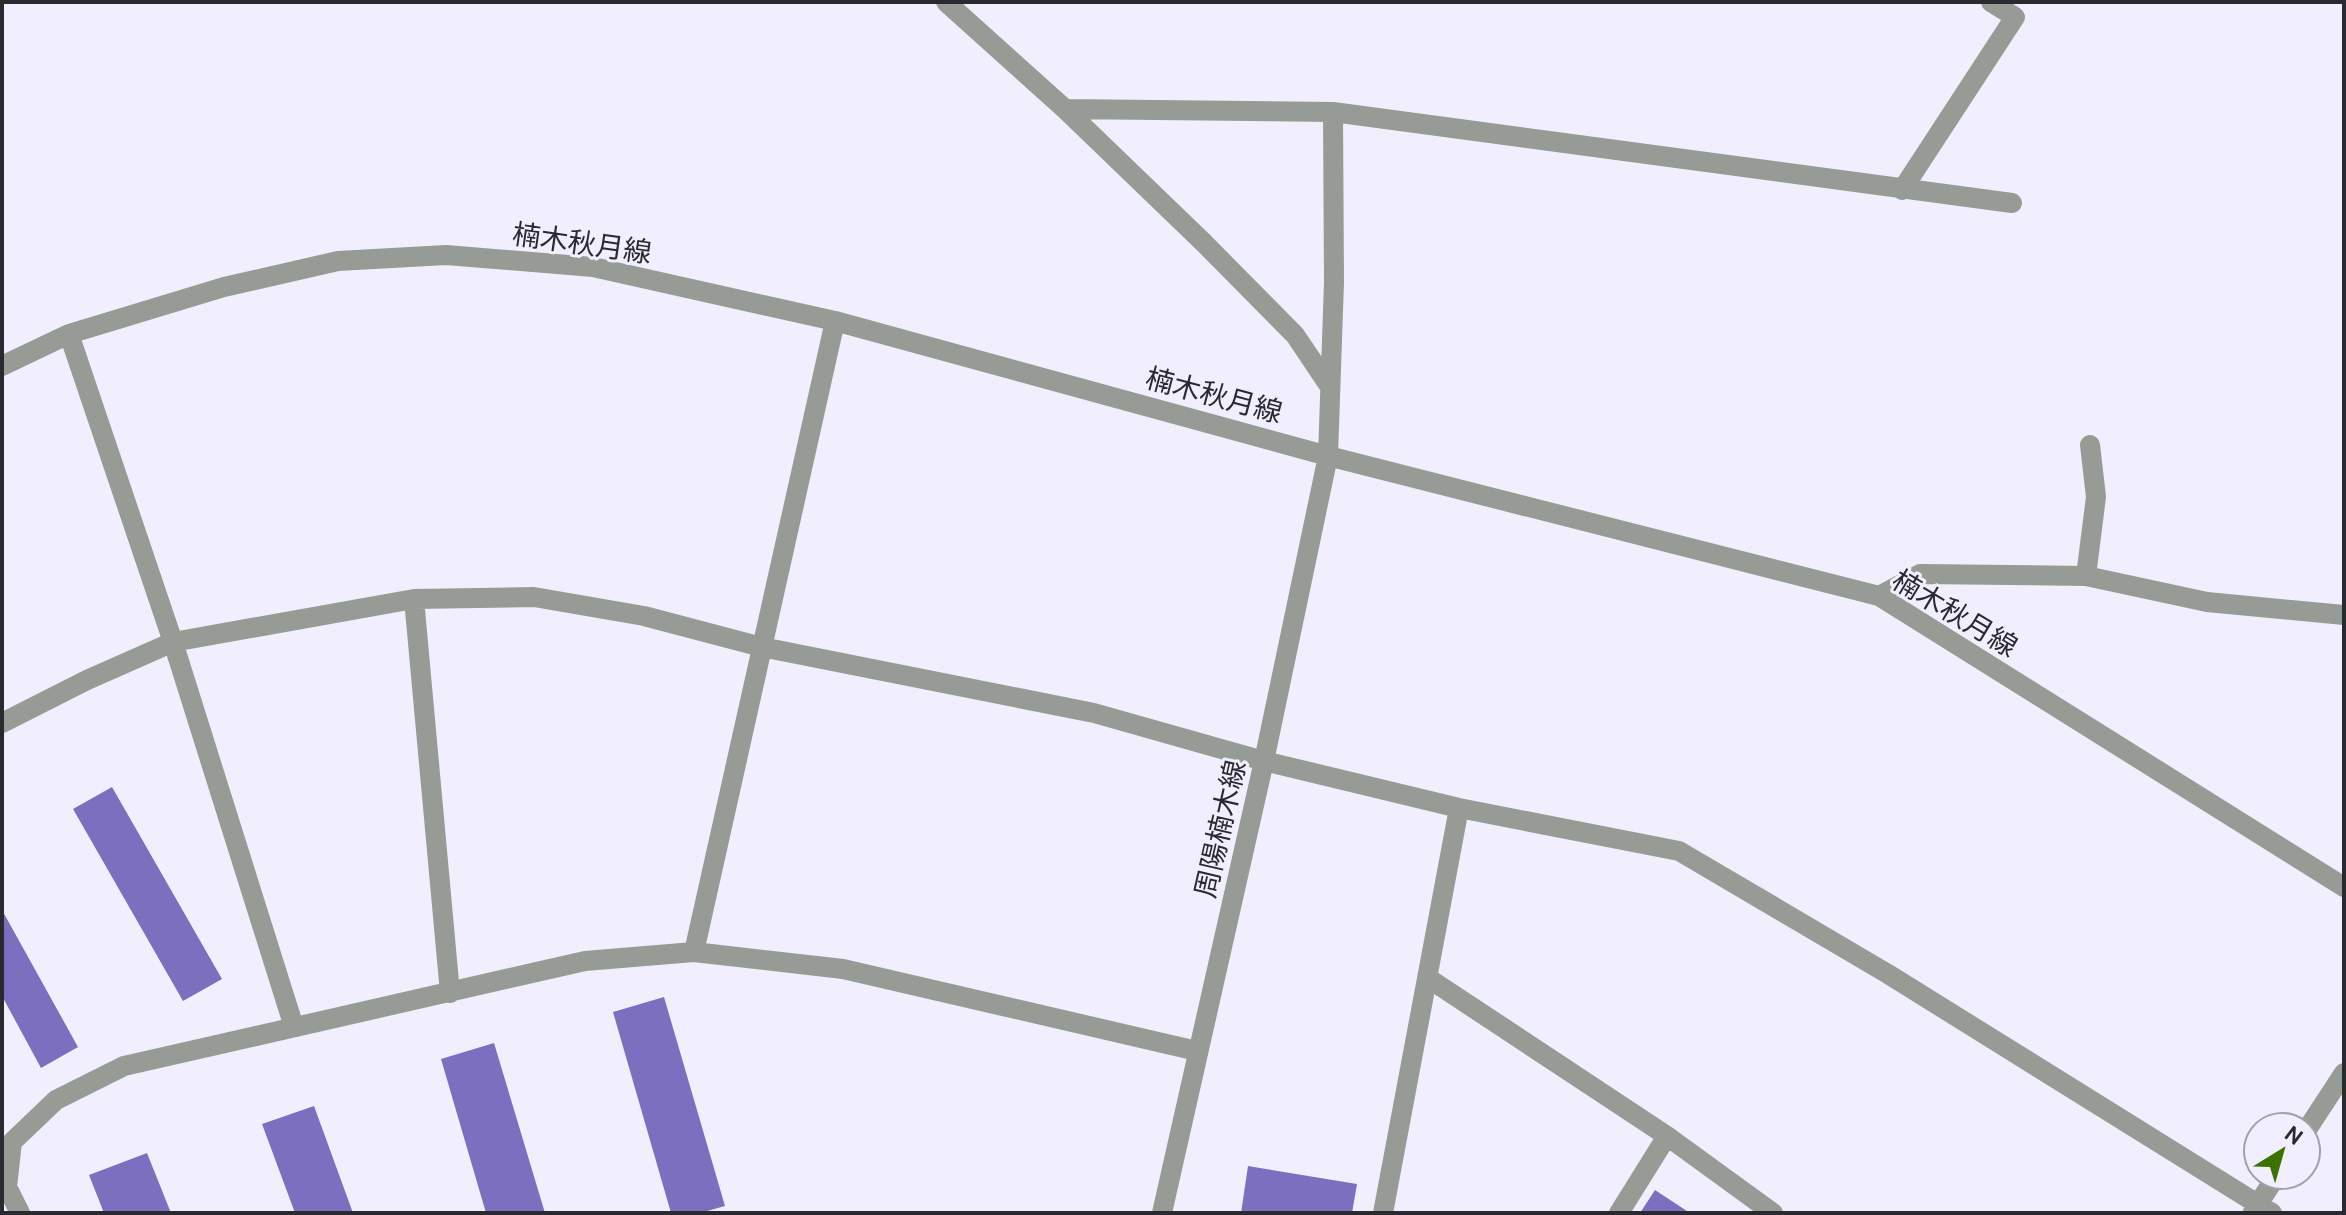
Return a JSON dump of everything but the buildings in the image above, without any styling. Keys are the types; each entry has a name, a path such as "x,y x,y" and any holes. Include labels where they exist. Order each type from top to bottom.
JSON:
{"street":[{"path":"946,2 1065,109 1295,335 1330,387"},
{"path":"1902,190 2015,17 1991,2"},
{"path":"1065,109 1333,112 2012,203"},
{"name":"周陽楠木線","path":"1162,1213 1264,761 1328,456 1334,282 1333,112"},
{"name":"楠木秋月線","path":"2,366 69,334 224,287 338,261 446,255 593,267 835,321 1328,456 1879,596 2344,887"},
{"path":"694,952 835,321"},
{"path":"69,334 173,642 294,1027"},
{"path":"2086,576 2096,497 2090,445"},
{"path":"1879,596 1920,574 2086,576 2207,602 2344,615"},
{"path":"2,723 87,680 173,642 414,599 534,597 644,616 762,647 1094,713 1264,761 1459,808 1679,851 1888,974 2261,1210 2270,1191"},
{"path":"414,599 450,993"},
{"path":"1383,1213 1459,808"},
{"path":"20,1213 7,1187 12,1142 56,1100 124,1066 585,961 694,952 843,969 1197,1051"},
{"path":"1428,978 1667,1136 1773,1213"},
{"path":"2319,1111 2344,1073"},
{"path":"1619,1213 1667,1136"}]}
